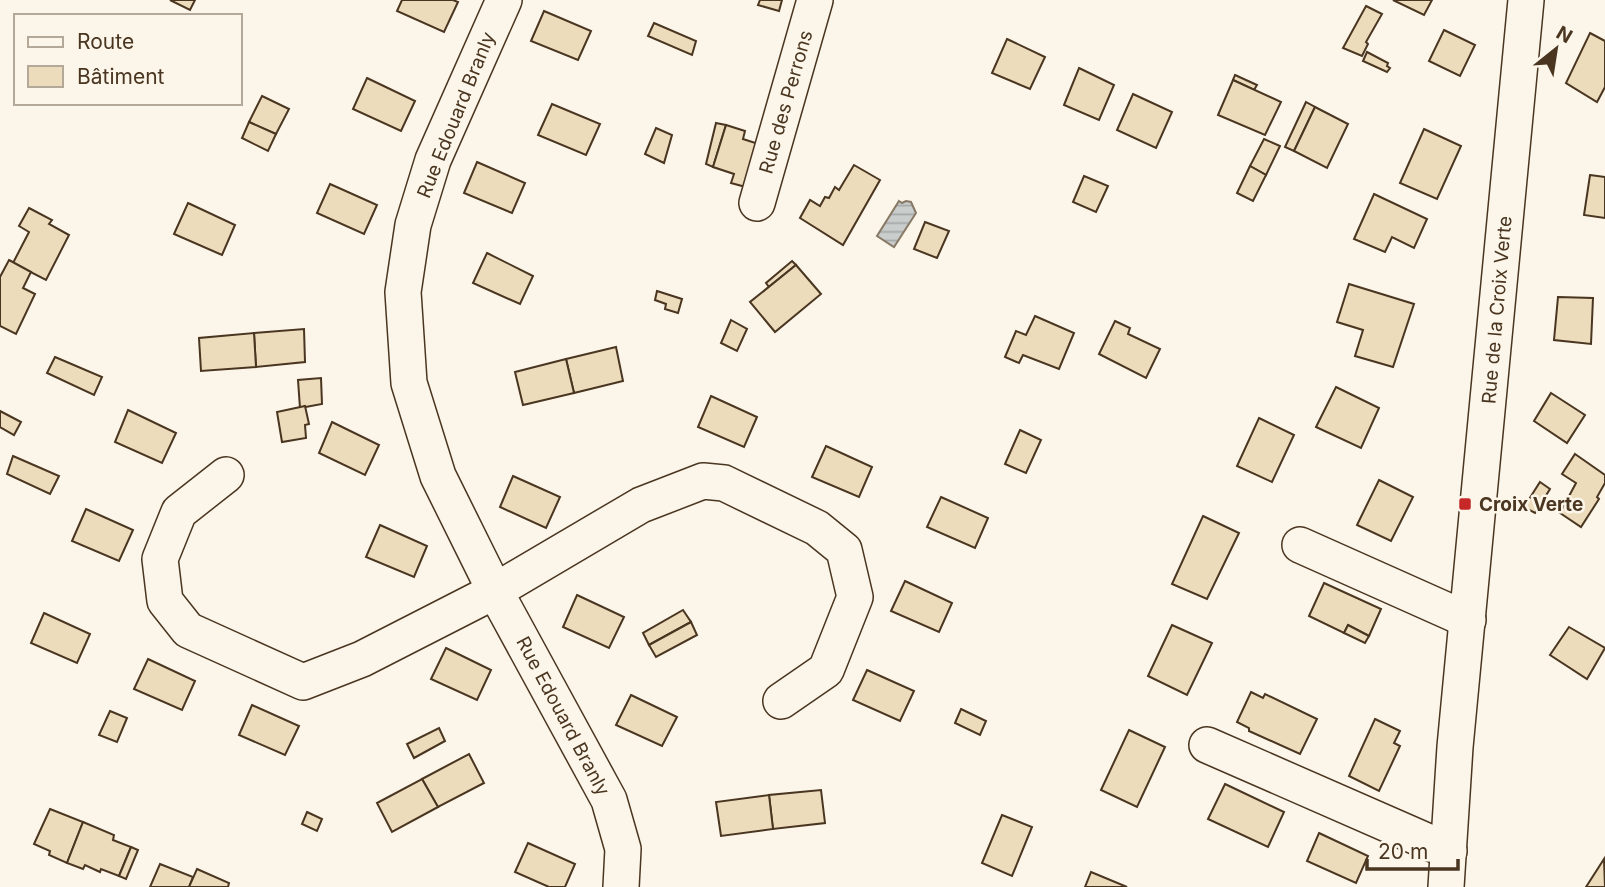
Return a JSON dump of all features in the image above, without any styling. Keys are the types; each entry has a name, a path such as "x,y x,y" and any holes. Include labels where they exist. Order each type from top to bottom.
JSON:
{"street":[{"name":"Rue Edouard Branly","path":"504,0 433,160 413,225 403,292 409,383 438,476 495,591 609,800 623,849 621,887"},
{"name":"Rue des Perrons","path":"757,203 815,0"},
{"name":"Rue de la Croix Verte","path":"1446,887 1455,747 1526,0"},
{"path":"226,475 179,512 160,559 164,601 188,631 303,682 362,659 495,591 641,505 703,481 724,483 817,528 845,550 855,597 826,670 781,701"},
{"path":"1300,545 1468,620"},
{"path":"1207,745 1449,851"}],"shaded area":[{"path":"899,201 911,202 916,213 894,247 877,236"}],"building":[{"path":"170,0 195,0 190,10"},
{"path":"402,0 458,2 444,32 397,11"},
{"path":"760,0 782,0 779,11 758,5"},
{"path":"1393,0 1432,0 1424,15"},
{"path":"1366,6 1382,14 1366,42 1368,44 1362,56 1343,48"},
{"path":"544,11 591,31 578,60 531,41"},
{"path":"654,23 696,41 692,55 648,36"},
{"path":"1444,30 1475,45 1460,76 1429,61"},
{"path":"1590,33 1605,41 1605,87 1597,102 1566,83"},
{"path":"1007,39 1045,57 1030,89 992,73"},
{"path":"1367,52 1388,63 1390,68 1387,72 1363,61"},
{"path":"1079,68 1114,85 1099,120 1064,105"},
{"path":"1235,75 1257,85 1254,90 1233,80"},
{"path":"367,78 415,101 401,131 353,109"},
{"path":"1233,80 1281,102 1265,135 1218,115"},
{"path":"1133,94 1172,112 1156,148 1117,130"},
{"path":"262,96 289,109 276,134 249,122"},
{"path":"1306,102 1315,107 1294,151 1285,147"},
{"path":"552,104 600,124 586,155 538,135"},
{"path":"1315,107 1348,124 1327,168 1294,151"},
{"path":"249,122 276,134 268,151 242,138"},
{"path":"716,123 726,125 713,167 706,164"},
{"path":"726,125 745,131 743,139 765,146 753,189 731,183 734,174 713,167"},
{"path":"656,128 672,135 664,163 645,154"},
{"path":"1424,129 1461,146 1437,199 1400,183"},
{"path":"1264,139 1280,146 1266,175 1250,166"},
{"path":"477,162 525,183 512,213 464,193"},
{"path":"854,165 880,180 843,245 800,218 810,200 820,206 825,197 829,198 835,187 839,190"},
{"path":"1250,166 1266,175 1253,201 1237,193"},
{"path":"1590,175 1605,177 1605,218 1584,215"},
{"path":"1084,176 1108,186 1096,212 1073,202"},
{"path":"330,184 377,205 364,234 317,213"},
{"path":"1374,194 1427,219 1414,248 1392,237 1385,252 1354,239"},
{"path":"188,203 235,225 222,255 174,234"},
{"path":"29,208 52,220 49,224 69,235 46,280 13,263 29,232 19,226"},
{"path":"925,222 949,231 937,258 914,249"},
{"path":"487,253 533,276 520,304 473,283"},
{"path":"9,260 31,272 23,288 35,294 16,334 0,326 0,277"},
{"path":"792,261 796,265 769,287 766,283"},
{"path":"796,265 821,294 775,332 750,302"},
{"path":"1349,284 1414,304 1393,367 1355,356 1363,330 1337,322"},
{"path":"657,291 682,299 678,313 665,309 666,304 655,300"},
{"path":"1558,297 1593,298 1591,344 1554,340"},
{"path":"1035,316 1074,333 1059,369 1023,355 1019,363 1005,357 1016,331 1026,335"},
{"path":"731,320 747,329 737,351 721,343"},
{"path":"1115,321 1130,328 1128,334 1160,349 1146,378 1099,354"},
{"path":"304,329 305,362 256,367 254,333"},
{"path":"254,333 256,367 201,371 199,338"},
{"path":"616,347 623,381 574,393 566,359"},
{"path":"55,357 102,377 94,395 47,373"},
{"path":"566,359 574,393 523,405 515,372"},
{"path":"321,378 322,404 300,408 298,380"},
{"path":"1336,387 1379,408 1361,448 1316,427"},
{"path":"1551,393 1585,415 1567,443 1534,421"},
{"path":"711,396 757,417 744,447 698,427"},
{"path":"305,406 309,424 305,425 306,438 282,442 277,412"},
{"path":"128,410 176,433 162,463 115,442"},
{"path":"0,411 21,422 14,435 0,427"},
{"path":"1259,418 1294,435 1272,482 1237,466"},
{"path":"332,422 379,445 365,475 319,453"},
{"path":"1020,430 1041,440 1026,473 1005,464"},
{"path":"826,446 872,467 859,497 812,477"},
{"path":"1575,454 1605,475 1605,483 1597,497 1599,499 1581,527 1560,513 1576,483 1562,474"},
{"path":"13,456 59,476 50,494 7,474"},
{"path":"513,476 560,497 546,528 500,507"},
{"path":"1379,480 1413,497 1391,541 1357,525"},
{"path":"1540,482 1550,489 1535,513 1524,507"},
{"path":"941,497 988,518 975,548 927,527"},
{"path":"86,509 133,530 119,561 72,541"},
{"path":"1203,516 1239,533 1207,599 1172,584"},
{"path":"380,525 427,546 414,577 366,557"},
{"path":"905,581 952,603 939,632 891,611"},
{"path":"1324,583 1381,609 1369,636 1348,625 1344,633 1309,616"},
{"path":"577,595 624,617 609,648 563,627"},
{"path":"683,610 691,622 649,645 643,633"},
{"path":"44,613 90,634 77,663 31,643"},
{"path":"691,622 697,635 656,657 649,645"},
{"path":"1172,625 1212,643 1187,695 1148,676"},
{"path":"1348,625 1369,636 1365,643 1344,633"},
{"path":"1569,627 1605,648 1587,679 1550,655"},
{"path":"446,648 491,670 477,700 431,679"},
{"path":"148,659 195,681 182,710 134,689"},
{"path":"867,670 914,691 900,721 853,700"},
{"path":"1251,692 1263,698 1265,694 1317,719 1300,754 1249,731 1249,728 1237,722"},
{"path":"631,695 677,717 662,746 616,725"},
{"path":"252,705 299,726 285,755 239,735"},
{"path":"961,709 986,721 980,735 955,723"},
{"path":"110,711 127,718 117,742 99,735"},
{"path":"1375,719 1400,731 1394,743 1400,746 1379,791 1349,776"},
{"path":"439,728 445,741 414,758 407,744"},
{"path":"1129,730 1165,747 1137,807 1101,790"},
{"path":"469,754 484,783 438,807 422,779"},
{"path":"422,779 438,807 392,832 377,803"},
{"path":"1225,784 1284,812 1268,847 1208,819"},
{"path":"821,790 825,823 773,829 769,795"},
{"path":"769,795 773,829 721,836 716,802"},
{"path":"50,809 83,822 67,863 34,844"},
{"path":"307,812 322,819 317,831 302,824"},
{"path":"1002,815 1032,827 1012,876 982,863"},
{"path":"83,822 114,835 113,840 131,847 119,876 85,865 83,869 67,863"},
{"path":"1319,833 1368,856 1356,883 1307,861"},
{"path":"528,843 575,864 565,887 549,887 515,872"},
{"path":"131,847 138,850 126,879 119,876"},
{"path":"1604,859 1605,887 1586,887"},
{"path":"160,864 193,877 189,887 150,887"},
{"path":"197,869 229,883 228,887 189,887"},
{"path":"1091,872 1127,887 1085,887"}],"place":[{"name":"Croix Verte","path":"1465,504"}]}
